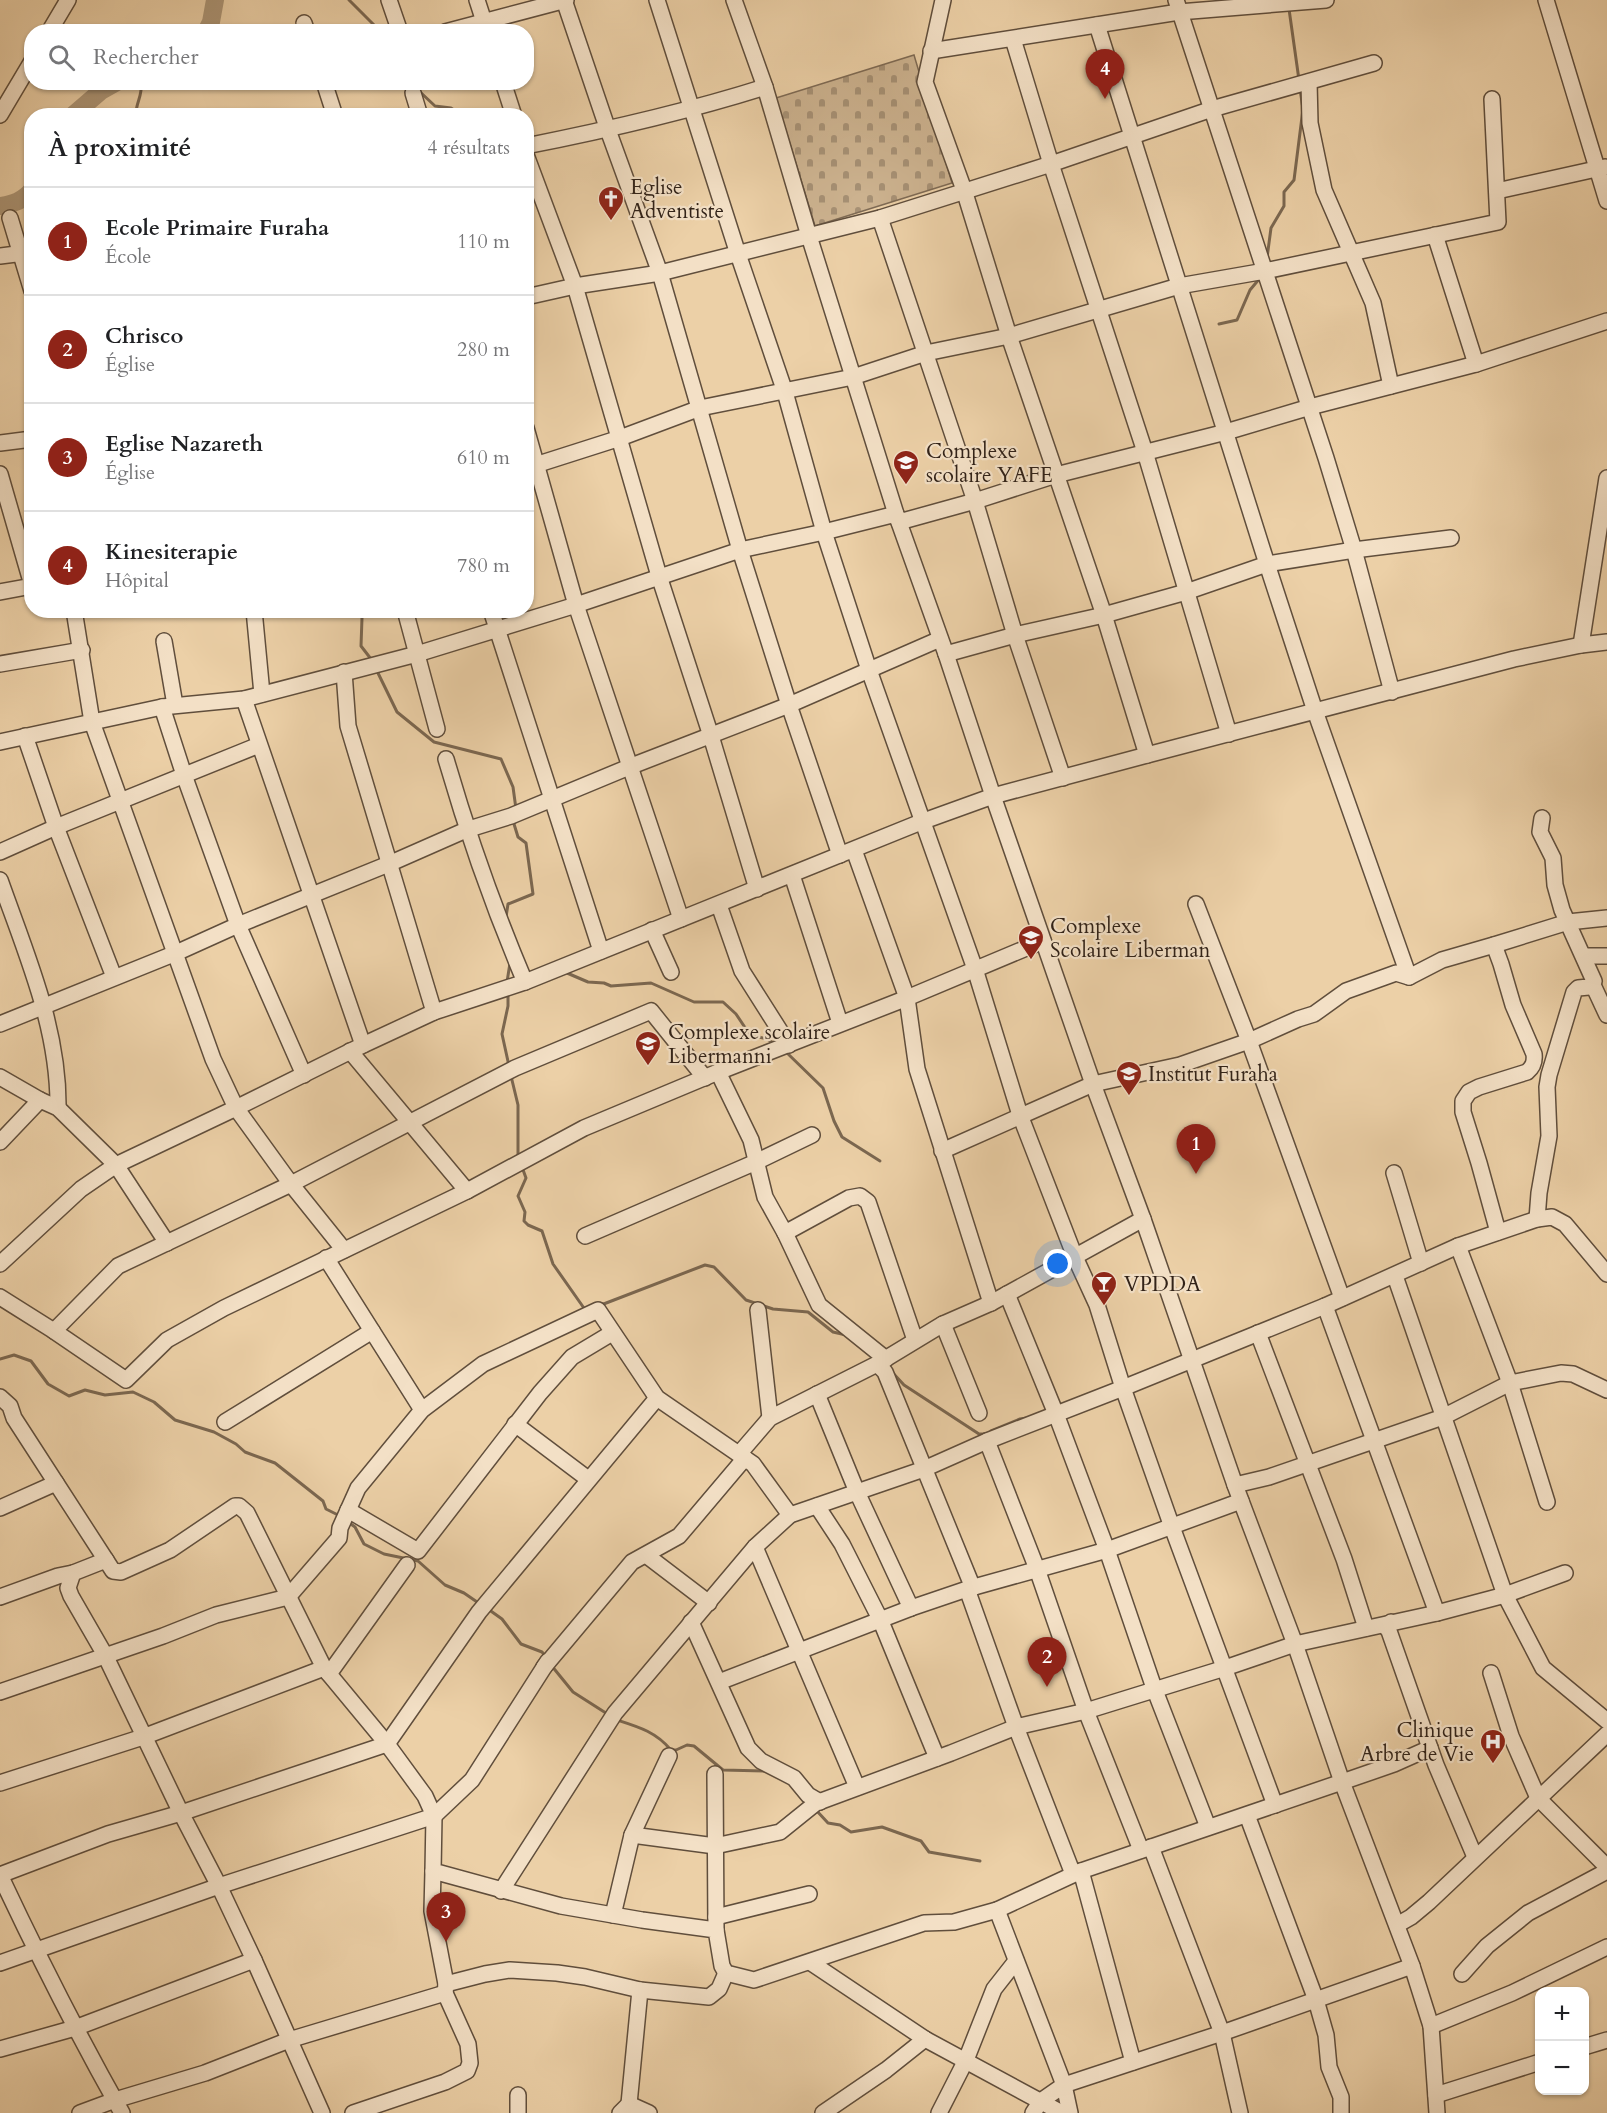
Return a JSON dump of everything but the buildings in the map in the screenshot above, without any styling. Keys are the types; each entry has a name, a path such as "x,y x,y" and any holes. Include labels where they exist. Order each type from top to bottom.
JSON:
{"street":[{"path":"54,24 68,0"},
{"path":"389,0 397,24"},
{"path":"477,0 485,24"},
{"path":"495,24 565,0 608,130 660,273 740,550 789,705 907,998 917,1069 991,1303"},
{"path":"657,0 738,254 785,392 824,532 921,822 975,969 1020,1115 1097,1305 1123,1388 1172,1527 1275,1805"},
{"path":"734,0 765,87 808,236 898,518 1042,940 1143,1219 1241,1502 1295,1644 1342,1782 1412,1966 1431,2026 1437,2113"},
{"path":"943,0 925,82 964,190 1009,336 1104,615 1147,755"},
{"path":"931,51 1097,25 1178,6 1326,0"},
{"path":"1546,0 1602,168 1607,201"},
{"path":"1178,6 1310,407 1354,550 1392,692"},
{"path":"1097,25 1315,711 1409,977"},
{"path":"1014,39 1051,164 1145,452 1230,734"},
{"path":"534,295 575,286 660,273 880,218 1051,164 1212,109 1374,63"},
{"path":"0,115 24,74"},
{"path":"1303,84 1324,190 1373,303 1391,386"},
{"path":"534,144 692,110 765,87"},
{"path":"327,90 332,108"},
{"path":"506,90 511,108"},
{"path":"413,93 418,108"},
{"path":"534,465 620,438 700,408 852,377 926,353 1009,336 1179,286 1265,271 1498,222 1492,99"},
{"path":"1497,191 1602,168"},
{"path":"534,176 575,286 659,576 711,736 757,889"},
{"path":"10,218 24,248"},
{"path":"880,218 975,501 1015,635 1063,778"},
{"path":"1435,235 1476,364"},
{"path":"0,256 24,252"},
{"path":"534,618 740,550 975,501 1056,475 1226,432 1310,407 1476,364 1607,321"},
{"path":"0,442 24,440"},
{"path":"534,472 629,767 681,919"},
{"path":"0,474 24,558"},
{"path":"1581,645 1607,478"},
{"path":"946,654 1015,635 1104,615 1186,592 1267,564 1451,538"},
{"path":"0,592 24,588"},
{"path":"76,618 92,722 213,1059 236,1108 291,1184 344,1250"},
{"path":"255,618 262,694"},
{"path":"407,618 437,729"},
{"path":"493,618 601,951"},
{"path":"0,741 169,706 244,699 417,654 533,618"},
{"path":"0,1024 176,953 466,830 517,814 629,767 789,705 940,639"},
{"path":"164,641 169,706 184,775 238,925 304,1075"},
{"path":"0,1264 81,1189 116,1165 356,1048 434,1012 525,981 921,822 993,796 1147,755 1514,659 1607,642"},
{"path":"0,664 82,650"},
{"path":"344,672 348,726 434,1012"},
{"path":"244,699 310,896 356,1048 409,1122 467,1191"},
{"path":"26,736 56,827 114,977"},
{"path":"0,852 56,827 259,746"},
{"path":"446,759 466,830 525,981"},
{"path":"1542,818 1540,832 1553,858 1555,885 1568,922 1594,981 1593,985 1607,1015"},
{"path":"792,875 840,1023"},
{"path":"0,880 45,1006 58,1077 58,1108"},
{"path":"719,904 742,971 789,1045"},
{"path":"1196,904 1249,1041 1342,1298"},
{"path":"942,1151 1093,1084 1180,1065 1249,1041 1314,1014 1346,991 1396,973 1409,977 1442,960 1568,922 1607,918"},
{"path":"652,930 671,972"},
{"path":"0,1297 126,1380 167,1340 224,1308 467,1191 584,1128 840,1023 907,998 1042,940"},
{"path":"1494,945 1502,964 1513,1005 1535,1061 1527,1072 1479,1087 1469,1092 1463,1101 1463,1112 1498,1232"},
{"path":"1584,956 1607,956"},
{"path":"1538,1219 1539,1193 1549,1136 1547,1087 1549,1075 1574,992 1578,988 1593,985"},
{"path":"54,1331 118,1266 291,1184 511,1070 651,1011 711,1075 751,1140 765,1197 819,1305 882,1361 970,1589 1016,1727 1077,1872 1133,2062"},
{"path":"0,1077 58,1108 116,1165 167,1243"},
{"path":"0,1142 40,1100"},
{"path":"585,1236 756,1162 812,1135"},
{"path":"1394,1173 1421,1263"},
{"path":"785,1233 849,1198 861,1196 868,1202 915,1340"},
{"path":"501,1891 613,1717 755,1547 790,1515 924,1469 987,1441 1325,1306 1458,1246 1538,1219 1552,1217 1565,1224 1607,1274"},
{"path":"0,1963 219,1886 434,1816 472,1780 549,1661 632,1562 679,1536 770,1418 882,1361 943,1324 991,1303 1143,1219"},
{"path":"1458,1246 1510,1383 1547,1502"},
{"path":"326,1258 422,1410"},
{"path":"1395,1276 1505,1594 1543,1668 1607,1721"},
{"path":"1006,1294 1056,1414 1107,1550 1154,1689 1208,1827"},
{"path":"1325,1306 1437,1613"},
{"path":"0,1692 163,1636 216,1615 288,1597 339,1538 344,1518 358,1488 422,1410 483,1364 598,1310 657,1398 753,1464 790,1515"},
{"path":"758,1310 770,1418"},
{"path":"943,1324 979,1413"},
{"path":"225,1422 372,1331"},
{"path":"344,1518 418,1551 515,1424 572,1357 612,1333"},
{"path":"1258,1333 1344,1559 1366,1628"},
{"path":"1235,1485 1269,1477 1443,1417 1510,1383 1561,1373 1573,1374 1607,1390"},
{"path":"817,1394 856,1492 911,1608"},
{"path":"0,1397 10,1406 7,1420 56,1483 113,1571 121,1572 170,1550 235,1506 239,1506 247,1513 327,1671 387,1744 424,1796 434,1816 432,1911 446,1989 468,2044 470,2063 466,2070 445,2082 353,2113"},
{"path":"118,2106 35,1952 0,1875 108,1834 181,1813 387,1744 482,1608 657,1398"},
{"path":"515,1424 588,1479"},
{"path":"987,1441 1037,1569 1086,1711 1146,1848 1222,2033 1240,2113"},
{"path":"0,1508 56,1483"},
{"path":"719,1682 879,1619 970,1589 1107,1550 1241,1502"},
{"path":"817,1506 842,1544 879,1619 937,1758"},
{"path":"755,1547 857,1787"},
{"path":"646,1555 709,1603"},
{"path":"0,1597 106,1560"},
{"path":"0,1783 143,1737 327,1671 407,1564"},
{"path":"74,1573 68,1588 70,1596 105,1655 143,1737 219,1886 322,2113"},
{"path":"632,1835 715,1846 780,1832 815,1804 1016,1727 1086,1711 1295,1644 1437,1613 1505,1594 1565,1573"},
{"path":"691,1622 748,1748 761,1761 794,1778 815,1804"},
{"path":"1391,1622 1386,1627 1430,1748 1475,1857"},
{"path":"1462,1974 1487,1946 1528,1913 1607,1869 1538,1798 1511,1736 1491,1673"},
{"path":"1397,1925 1420,1910 1607,1734"},
{"path":"715,1774 716,1923 722,1966 726,1973 754,1980 924,1923 954,1922 997,1910 1077,1872 1342,1782 1430,1748"},
{"path":"613,1915 632,1835 669,1756"},
{"path":"1247,1815 1316,2000 1326,2035 1329,2067 1341,2097 1341,2113"},
{"path":"432,1871 561,1906 613,1915 716,1923 809,1894"},
{"path":"997,1910 1064,2085 1070,2113"},
{"path":"1431,2026 1512,1993 1607,1947"},
{"path":"0,2049 75,2028 254,1959"},
{"path":"939,2113 966,2060 994,1989 1016,1960"},
{"path":"810,1962 925,2038 966,2060 1037,2107 1062,2113"},
{"path":"1037,2107 1064,2085 1222,2033 1412,1966"},
{"path":"80,2113 118,2106 289,2040 486,1974 510,1970 557,1973 640,1990 709,1997 719,1989 726,1973"},
{"path":"640,1990 625,2109 649,2113"},
{"path":"823,2113 886,2070 925,2038"},
{"path":"1589,2045 1607,2040"},
{"path":"1436,2095 1535,2063"},
{"path":"518,2095 518,2113"}],"green space":[{"path":"914,55 952,183 815,226 776,98"}],"waterway":[{"path":"210,24 215,0"},
{"path":"349,0 373,24"},
{"path":"1289,9 1299,80"},
{"path":"1267,258 1271,228 1284,206 1284,192 1294,180 1303,109 1300,89"},
{"path":"81,108 103,90"},
{"path":"137,108 141,90"},
{"path":"419,91 435,106 451,108"},
{"path":"0,206 24,198"},
{"path":"1219,324 1237,320 1250,290 1260,278"},
{"path":"362,618 361,646 371,659"},
{"path":"377,671 397,712 434,742 501,759 513,787 516,809"},
{"path":"506,917 508,904 533,894 526,843 518,837 514,824 516,821"},
{"path":"507,982 510,963"},
{"path":"567,973 588,982 611,986 651,983 694,1002 723,1002 736,1014 750,1035 767,1039 775,1044"},
{"path":"508,994 502,1034 509,1066"},
{"path":"785,1051 823,1088 842,1137 880,1161"},
{"path":"511,1076 518,1105 518,1158"},
{"path":"522,1167 526,1178 518,1196 525,1212 524,1221 542,1231 553,1264 586,1311"},
{"path":"601,1305 705,1265 714,1267 746,1300 773,1309 808,1312 833,1332 846,1335"},
{"path":"0,1359 14,1355 31,1361 48,1384 69,1396 85,1390 105,1395 133,1392 154,1402 175,1420 214,1432 236,1444 245,1452 275,1463 323,1501 326,1509 340,1516"},
{"path":"892,1372 904,1385 979,1434 985,1434"},
{"path":"991,1431 1027,1418"},
{"path":"348,1522 355,1527 364,1544 384,1554 418,1561 445,1585 464,1593 480,1604"},
{"path":"488,1609 502,1619 521,1644 542,1652 546,1657"},
{"path":"551,1665 573,1692 609,1715"},
{"path":"617,1720 653,1734 671,1750 687,1745 694,1746 723,1770 764,1771"},
{"path":"816,1810 828,1823 840,1825 851,1832 882,1827 921,1841 929,1852 980,1861"}],"place":[{"name":"Kinesiterapie","path":"1105,99"},
{"name":"Eglise Adventiste","path":"611,222"},
{"name":"Complexe scolaire YAFE","path":"906,486"},
{"name":"Complexe Scolaire Liberman","path":"1031,961"},
{"name":"Complexe scolaire Libermanni","path":"648,1067"},
{"name":"Institut Furaha","path":"1129,1097"},
{"name":"Ecole Primaire Furaha","path":"1196,1174"},
{"name":"VPDDA","path":"1104,1307"},
{"name":"Chrisco","path":"1047,1687"},
{"name":"Clinique Arbre de Vie","path":"1493,1765"},
{"name":"Eglise Nazareth","path":"446,1942"}]}
